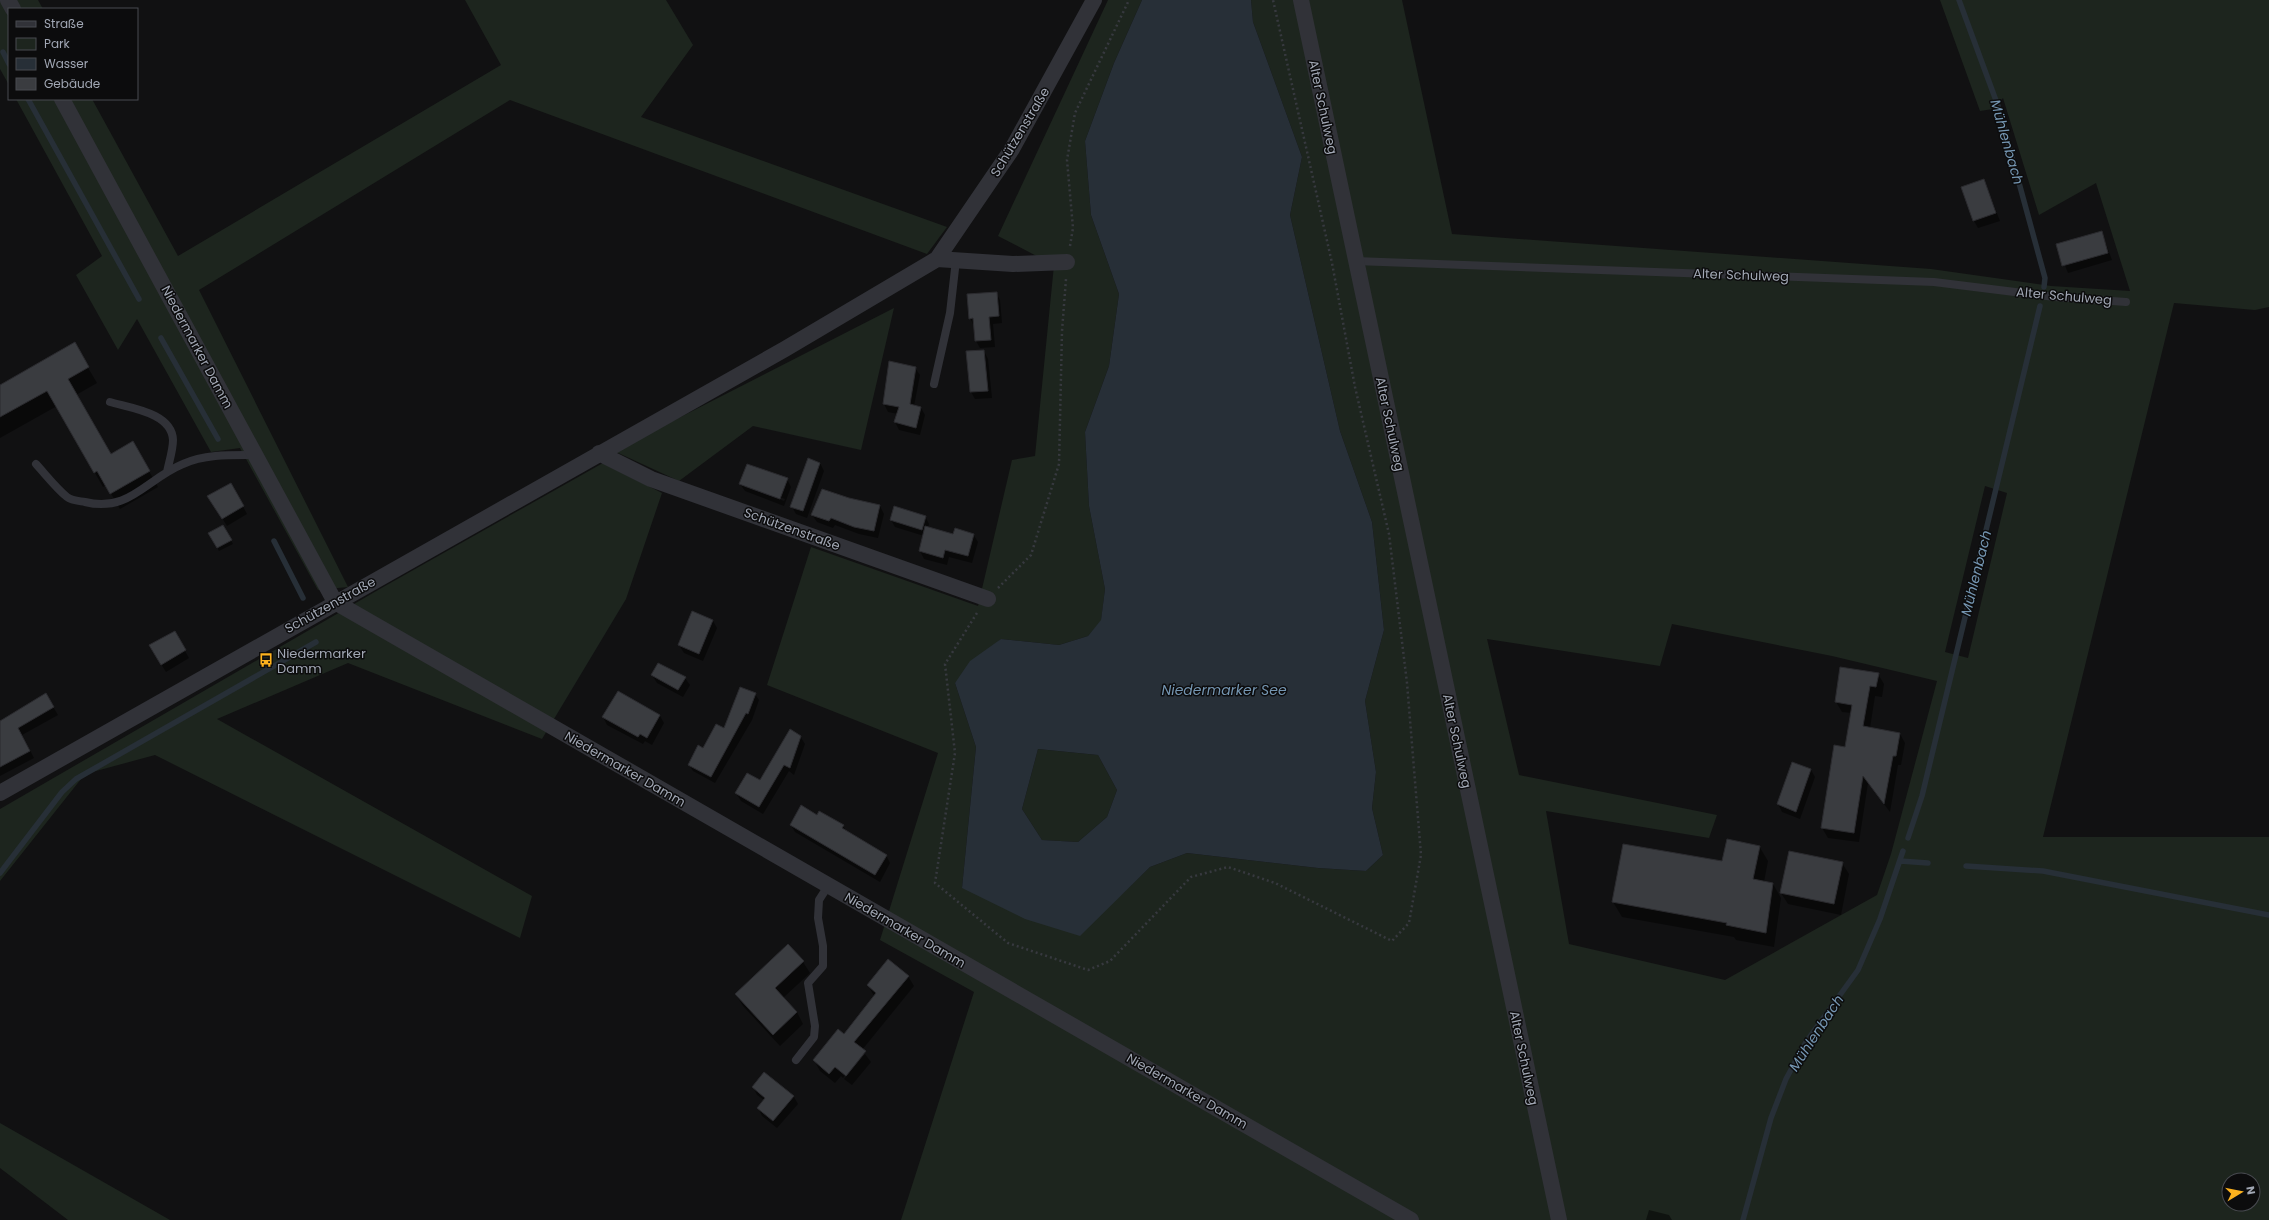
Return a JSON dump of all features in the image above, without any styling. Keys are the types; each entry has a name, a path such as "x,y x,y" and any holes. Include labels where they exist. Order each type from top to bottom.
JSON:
{"street":[{"name":"Schützenstraße","path":"0,793 599,452 785,348 937,259 1012,149 1094,0"},
{"name":"Alter Schulweg","path":"1301,0 1559,1220"},
{"name":"Niedermarker Damm","path":"63,100 335,602 1411,1220"},
{"path":"937,259 1013,264 1067,262"},
{"name":"Schützenstraße","path":"599,452 651,479 988,599"}],"lane":[{"path":"934,384 950,313 956,260"},
{"name":"Alter Schulweg","path":"1355,261 1934,282 2055,297 2126,302"},
{"path":"110,402 160,419 169,428 173,440 167,472"},
{"path":"36,464 68,498 99,506 116,504 143,489 167,472 196,459 222,456 255,455"},
{"path":"796,1060 814,1037 815,1026 808,983 823,966 823,946 818,918 819,900 828,886"}],"path":[{"path":"1129,0 1075,113 1067,160 1073,228 1067,262 1062,331 1059,464 1031,555 988,599 945,664 955,753 935,883 1008,943 1088,970 1110,961 1191,877 1228,867 1275,883 1392,941 1409,923 1421,855 1407,683 1389,534 1355,387 1332,263 1273,0"}],"green space":[{"path":"0,0 38,0 42,8 8,8 8,83 0,69"},
{"path":"465,0 666,0 693,45 641,117 947,227 927,254 510,100 199,290 348,587 318,590 240,448 211,452 137,319 118,350 76,275 102,256 17,100 93,100 178,256 501,65"},
{"path":"1108,0 1142,0 1114,63 1085,141 1091,215 1119,294 1109,366 1085,432 1089,506 1105,589 1101,621 1088,636 1059,645 1001,639 955,683 976,747 962,888 1121,895 1150,867 1187,853 1318,868 1366,871 1383,855 1372,808 1376,772 1365,701 1384,630 1372,522 1340,431 1290,215 1302,157 1253,22 1251,0 1402,0 1452,234 1931,269 2051,286 2130,291 2096,183 2039,215 2003,98 1993,109 1980,111 1940,0 2269,0 2269,307 2255,310 2174,303 2043,837 2269,837 2269,1220 901,1220 974,992 880,940 938,753 767,685 811,547 978,606 1012,460 1035,456 1054,265 998,236","holes":["1985,486 2007,493 1968,658 1945,652","1672,624 1832,656 1937,681 1891,854 1877,895 1725,980 1569,944 1546,811 1709,838 1717,815 1519,775 1487,639 1660,666"]},
{"path":"894,308 861,450 753,426 679,481 614,451"},
{"path":"603,463 662,493 626,599 542,739 348,663 217,719 532,896 520,938 155,755 85,774 0,881 0,809 385,586"},
{"path":"1038,749 1098,755 1117,790 1107,817 1078,842 1042,840 1022,809"},
{"path":"0,1123 170,1220 68,1220 0,1168"}],"water":[{"name":"Niedermarker See","path":"1142,0 1251,0 1253,22 1302,157 1290,215 1340,431 1372,522 1384,630 1365,701 1376,772 1372,808 1383,855 1366,871 1318,868 1187,853 1150,867 1080,936 1025,919 962,888 976,747 955,683 970,661 1001,639 1059,645 1088,636 1101,620 1105,589 1089,506 1085,432 1109,366 1119,294 1091,215 1085,141 1114,63","holes":["1038,749 1098,755 1117,790 1107,817 1078,842 1042,840 1022,809"]}],"building":[{"path":"1984,179 1996,213 1973,221 1961,187"},
{"path":"2102,231 2108,253 2062,266 2056,244"},
{"path":"997,292 999,316 989,317 991,340 975,341 973,318 969,319 967,294"},
{"path":"75,342 89,367 68,379 111,454 133,441 150,471 110,494 97,471 94,473 47,391 0,417 0,385"},
{"path":"984,350 988,391 970,392 966,351"},
{"path":"889,361 916,367 910,404 921,407 916,428 894,422 899,407 883,404"},
{"path":"808,458 820,463 803,511 790,507"},
{"path":"747,464 788,478 780,499 739,484"},
{"path":"231,483 244,506 222,519 207,496"},
{"path":"822,489 849,498 880,505 874,531 854,527 831,518 829,521 811,515"},
{"path":"894,506 926,516 922,530 890,520"},
{"path":"223,525 232,540 217,548 208,533"},
{"path":"925,526 953,534 955,528 974,534 968,556 945,550 943,558 919,551"},
{"path":"692,611 713,620 699,654 678,645"},
{"path":"175,631 186,650 161,665 149,645"},
{"path":"658,663 686,677 678,690 651,675"},
{"path":"1840,667 1879,673 1876,687 1870,686 1863,726 1900,733 1896,756 1893,756 1884,804 1863,776 1854,833 1821,828 1834,745 1845,747 1852,705 1835,702"},
{"path":"740,687 756,693 748,714 746,713 711,777 688,765 698,745 703,748 716,724 724,728"},
{"path":"618,691 660,715 647,738 640,734 638,737 602,717"},
{"path":"46,693 54,707 18,728 30,751 0,767 0,721"},
{"path":"790,729 801,736 790,768 784,765 759,807 735,793 747,773 760,780"},
{"path":"1792,762 1811,769 1796,812 1777,804"},
{"path":"801,805 817,815 819,811 844,825 842,828 887,855 875,875 790,825"},
{"path":"1727,839 1760,846 1753,879 1773,883 1766,933 1726,925 1727,923 1612,902 1623,844 1722,861"},
{"path":"1789,851 1843,862 1834,904 1780,893"},
{"path":"788,944 804,961 775,988 797,1012 773,1035 735,994"},
{"path":"888,959 909,976 854,1042 866,1051 846,1076 835,1067 829,1074 813,1060 838,1029 844,1034 876,993 867,985"},
{"path":"764,1072 794,1096 773,1121 757,1108 765,1098 752,1087"}],"waterway":[{"name":"Mühlenbach","path":"1959,0 1998,106 2045,278 2044,287"},
{"path":"3,52 8,62"},
{"path":"29,100 139,299"},
{"name":"Mühlenbach","path":"1908,838 1922,796 2040,306"},
{"path":"161,338 218,439"},
{"path":"274,541 303,598"},
{"path":"0,873 62,792 76,779 316,642"},
{"name":"Mühlenbach","path":"1743,1220 1771,1118 1786,1079 1806,1042 1858,970 1880,919 1903,851"},
{"path":"1900,861 1928,863"},
{"path":"1966,866 2043,871 2269,915"}],"place":[{"name":"Niedermarker Damm","path":"266,660"}]}
